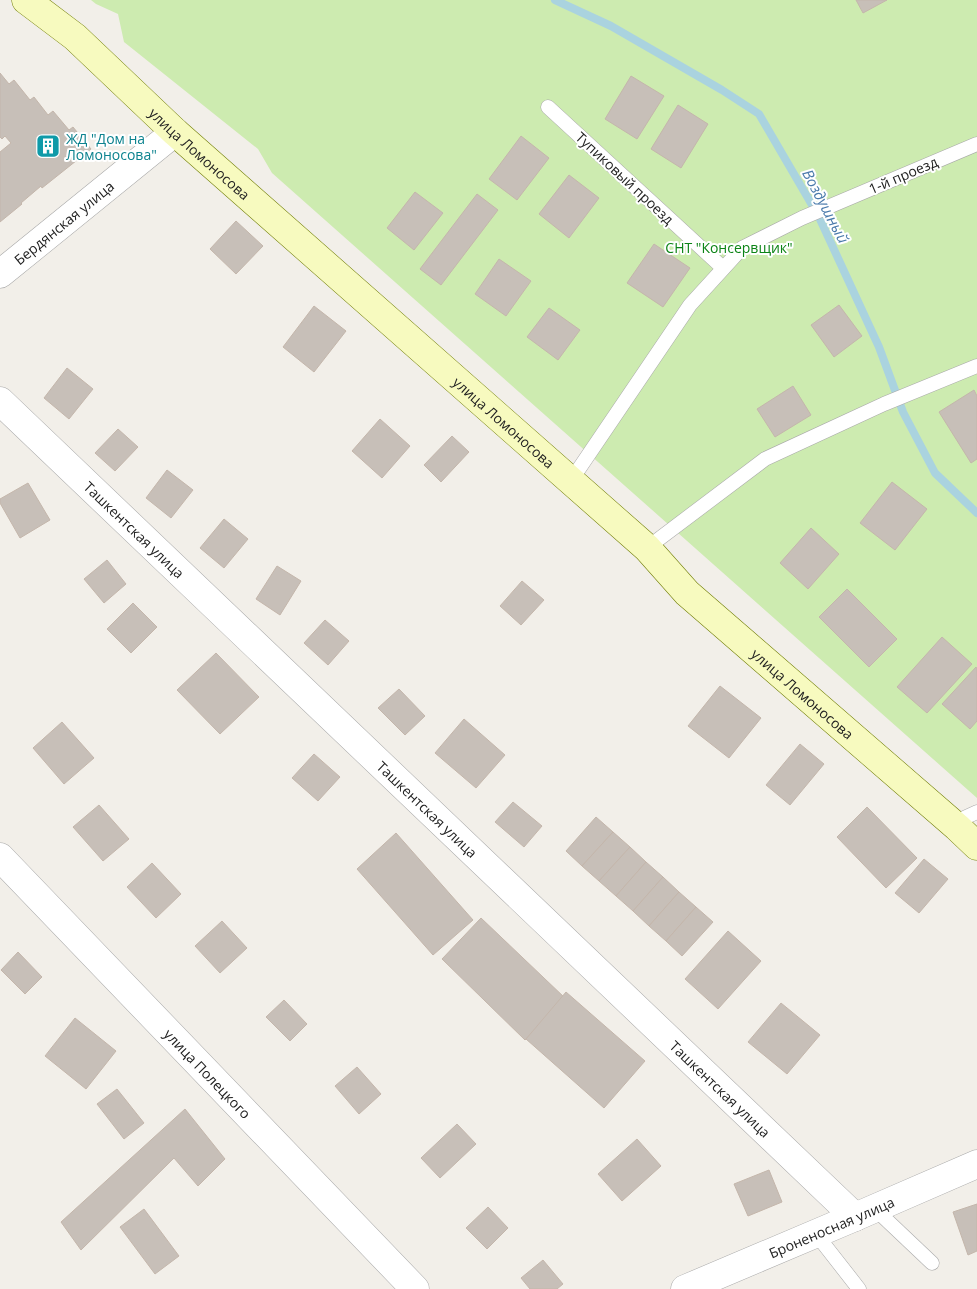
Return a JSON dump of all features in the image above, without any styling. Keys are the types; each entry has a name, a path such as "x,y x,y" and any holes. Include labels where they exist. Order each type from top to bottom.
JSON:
{"main road":[{"name":"улица Ломоносова","path":"26,0 75,37 175,132 647,548 687,593 953,823 977,846"}],"street":[{"name":"Бердянская улица","path":"0,274 175,132"},
{"name":"Ташкентская улица","path":"0,401 865,1213"},
{"name":"улица Полецкого","path":"0,857 415,1289"},
{"name":"Броненосная улица","path":"685,1289 977,1164"}],"lane":[{"name":"Тупиковый проезд","path":"548,107 723,268"},
{"name":"1-й проезд","path":"570,482 690,305 742,248 829,206 977,144"},
{"path":"647,548 766,459 884,404 977,366"},
{"path":"953,823 977,812"},
{"path":"865,1213 932,1264"},
{"path":"816,1234 858,1289"}],"green space":[{"name":"СНТ \"Консервщик\"","path":"91,0 977,0 977,798 272,173 258,149 124,42 118,14"}],"building":[{"path":"856,0 887,0 863,13"},
{"name":"ЖД \"Дом на Ломоносова\"","path":"0,73 9,84 14,80 30,100 34,97 48,115 53,111 69,130 73,127 91,149 42,188 41,186 0,222 0,152 11,143 5,136 2,139 0,137"},
{"path":"631,76 664,96 637,139 605,119"},
{"path":"678,105 708,124 681,168 651,149"},
{"path":"521,136 549,158 517,200 489,179"},
{"path":"569,175 599,198 569,238 539,214"},
{"path":"415,192 443,213 414,250 387,228"},
{"path":"477,194 498,210 441,285 420,269"},
{"path":"236,221 263,246 236,274 210,249"},
{"path":"654,244 690,268 663,307 627,283"},
{"path":"499,259 531,281 506,316 475,294"},
{"path":"839,305 862,336 834,357 811,325"},
{"path":"314,306 346,331 314,372 283,347"},
{"path":"549,308 580,330 558,360 527,337"},
{"path":"67,368 93,389 69,419 44,398"},
{"path":"793,386 811,415 775,437 757,409"},
{"path":"974,390 977,396 977,459 971,463 939,412"},
{"path":"380,419 410,446 382,478 352,451"},
{"path":"118,429 138,447 115,471 95,453"},
{"path":"452,436 469,452 441,482 424,465"},
{"path":"167,470 193,490 171,518 146,498"},
{"path":"892,482 927,509 895,550 860,523"},
{"path":"28,483 50,520 20,538 0,503 0,499"},
{"path":"224,519 248,539 224,568 200,548"},
{"path":"811,528 839,554 808,589 780,563"},
{"path":"107,560 126,584 104,603 84,579"},
{"path":"277,566 301,581 280,615 256,599"},
{"path":"522,581 544,600 521,625 500,606"},
{"path":"847,589 897,639 869,667 819,617"},
{"path":"133,603 157,627 131,653 107,629"},
{"path":"325,620 349,641 328,665 304,643"},
{"path":"942,637 972,664 927,713 897,687"},
{"path":"216,653 259,697 220,734 177,690"},
{"path":"976,667 977,721 970,729 942,704"},
{"path":"720,686 761,718 729,758 688,726"},
{"path":"399,689 425,716 405,735 378,708"},
{"path":"464,719 505,755 476,788 435,753"},
{"path":"62,722 94,758 64,784 33,748"},
{"path":"800,744 824,764 790,805 766,785"},
{"path":"314,754 340,777 318,801 292,778"},
{"path":"513,802 542,826 524,847 495,822"},
{"path":"99,805 129,839 103,861 73,827"},
{"path":"867,807 917,858 886,888 837,837"},
{"path":"596,817 613,832 582,866 566,851"},
{"path":"613,832 630,847 599,881 582,866"},
{"path":"396,833 473,920 433,955 357,869"},
{"path":"630,847 646,862 616,896 599,881"},
{"path":"924,859 948,879 919,913 895,893"},
{"path":"646,862 663,877 633,911 616,896"},
{"path":"152,863 181,894 156,918 127,887"},
{"path":"663,877 679,892 649,926 633,911"},
{"path":"679,892 696,907 666,941 649,926"},
{"path":"696,907 713,922 682,956 666,941"},
{"path":"481,918 565,998 525,1040 442,959"},
{"path":"222,921 247,948 220,973 195,946"},
{"path":"728,931 761,961 718,1009 685,979"},
{"path":"18,952 42,977 25,994 1,970"},
{"path":"566,992 645,1061 604,1108 526,1039"},
{"path":"284,1000 307,1024 290,1041 266,1017"},
{"path":"781,1003 820,1035 787,1074 748,1042"},
{"path":"75,1018 116,1051 86,1089 45,1056"},
{"path":"357,1067 381,1094 359,1114 335,1086"},
{"path":"117,1089 144,1123 124,1139 97,1104"},
{"path":"185,1109 225,1159 198,1186 174,1158 81,1250 61,1222"},
{"path":"457,1124 476,1144 440,1178 421,1158"},
{"path":"637,1139 661,1166 622,1201 598,1174"},
{"path":"769,1170 782,1202 748,1216 734,1184"},
{"path":"977,1204 977,1251 968,1255 953,1212"},
{"path":"488,1207 508,1228 487,1249 466,1228"},
{"path":"144,1209 179,1256 155,1274 120,1227"},
{"path":"543,1260 563,1284 557,1289 530,1289 521,1278"}],"waterway":[{"name":"Воздушный","path":"555,0 611,26 722,90 759,114 819,217 879,347 903,412 935,473 977,513"}],"place":[{"name":"ЖД \"Дом на Ломоносова\"","path":"48,146"}]}
